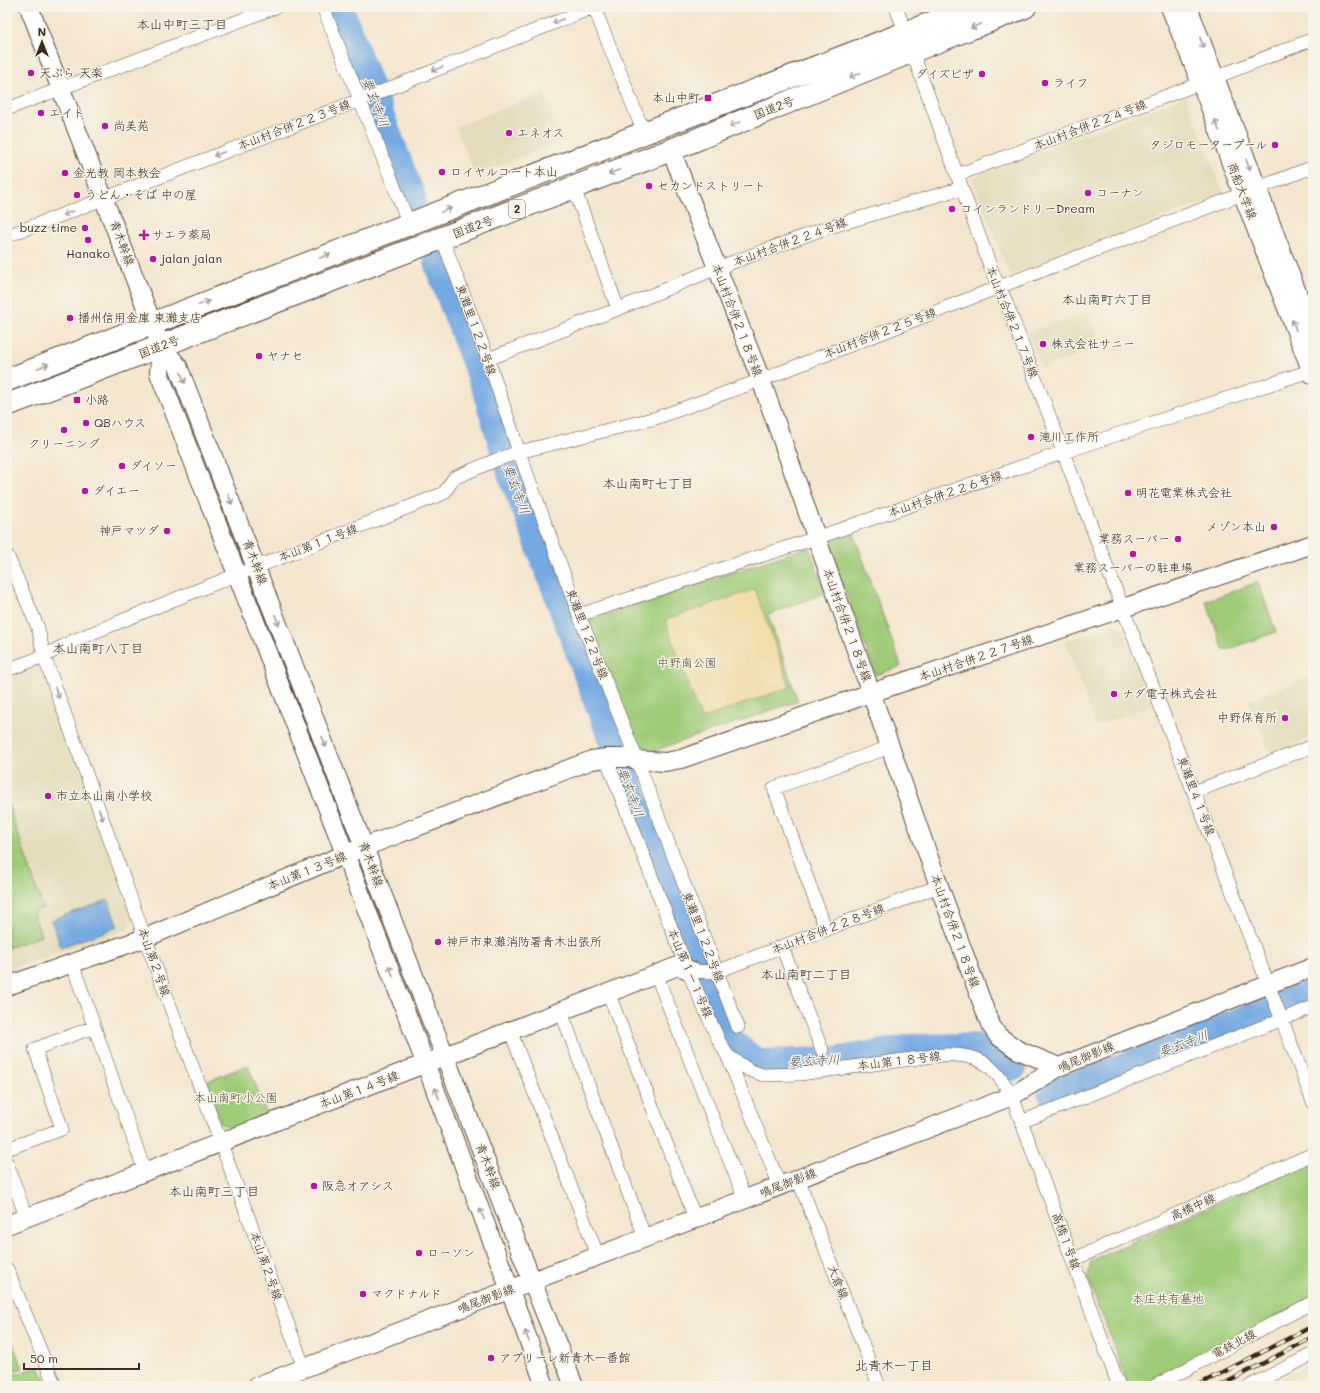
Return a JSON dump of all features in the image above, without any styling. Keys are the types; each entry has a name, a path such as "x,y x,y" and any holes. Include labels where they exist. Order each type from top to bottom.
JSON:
{"highway":[{"name":"国道2号","path":"7,405 670,150 910,42 973,7"},
{"name":"国道2号","path":"7,380 644,133 910,42 1025,7"}],"street":[{"name":"青木幹線","path":"29,7 161,346 178,366 532,1282 574,1386"},
{"path":"7,109 276,7"},
{"path":"323,7 409,224"},
{"path":"594,7 644,133"},
{"name":"本山村合併２２３号線","path":"7,236 360,100 594,7"},
{"name":"本山村合併２１７号線","path":"896,7 910,42 993,274 1064,452 1123,608"},
{"name":"商船大学線","path":"1170,7 1208,80"},
{"name":"商船大学線","path":"1188,7 1208,80 1250,192 1312,372"},
{"name":"本山村合併２２４号線","path":"957,175 1313,39"},
{"name":"本山村合併２１８号線","path":"670,150 760,380 939,886 990,1024 998,1036 1018,1050 1059,1067"},
{"name":"本山村合併２２５号線","path":"515,453 656,418 760,380 1313,167"},
{"path":"574,188 618,309"},
{"name":"本山村合併２２４号線","path":"488,359 618,309 717,268 826,228 962,188"},
{"name":"商船大学線","path":"1250,192 1313,334"},
{"name":"東灘里１２２号線","path":"442,238 488,359 515,453 579,615 714,972 738,1028"},
{"name":"青木幹線","path":"161,346 159,373 236,575 346,854 426,1064 545,1386"},
{"name":"本山村合併２２６号線","path":"579,615 816,538 1064,452 1312,372"},
{"name":"本山第１１号線","path":"7,670 44,656 75,640 437,496 444,493 454,478 515,453"},
{"name":"本山村合併２２７号線","path":"607,758 665,762 681,759 871,693 1313,544"},
{"name":"本山第２号線","path":"7,555 38,628 44,656 145,938 304,1368"},
{"name":"東灘里４１号線","path":"1123,608 1272,992 1313,1102"},
{"path":"1194,792 1313,746"},
{"path":"826,930 774,788 890,747"},
{"name":"本山第１３号線","path":"7,986 145,938 346,854 592,760 607,758"},
{"name":"本山第１－１号線","path":"607,758 719,1042 727,1054 780,1186"},
{"name":"本山村合併２２８号線","path":"714,972 939,886"},
{"path":"782,947 822,1050"},
{"path":"72,963 145,1172"},
{"name":"本山第１４号線","path":"7,1225 656,974 678,966 690,970"},
{"name":"鳴尾御影線","path":"257,1386 532,1282 1012,1096 1059,1067 1272,992 1313,967"},
{"path":"690,970 714,972"},
{"path":"656,974 745,1199"},
{"path":"608,992 695,1218"},
{"path":"1021,1122 1281,1017 1313,1007"},
{"path":"561,1011 645,1238"},
{"path":"7,1149 62,1129 35,1049 94,1028"},
{"path":"510,1030 598,1256"},
{"name":"本山第１８号線","path":"727,1054 749,1070 763,1075 800,1074 958,1054 976,1058 991,1068 1002,1079 1012,1096"},
{"name":"高橋１号線","path":"1012,1096 1120,1386"},
{"name":"高橋中線","path":"1072,1260 1313,1154"},
{"path":"7,1163 26,1217"},
{"name":"大倉線","path":"798,1179 879,1386"},
{"path":"7,1269 55,1386"},
{"name":"電鉄北線","path":"1155,1386 1313,1302"},
{"path":"1250,1386 1313,1354"}],"shaded area":[{"name":"エネオス","path":"544,92 563,140 475,175 456,127"},
{"name":"コーナン","path":"1186,96 1224,194 1010,276 972,178"},
{"path":"1088,311 1102,346 1042,368 1028,333"},
{"path":"1114,624 1122,626 1152,705 1095,726 1066,641"},
{"name":"市立本山南小学校","path":"32,666 43,666 133,916 128,929 7,970 7,676"},
{"name":"中野保育所","path":"1313,675 1313,737 1270,754 1249,700"},
{"path":"1313,1362 1313,1386 1267,1386"}],"green space":[{"path":"853,532 901,666 876,675 827,542"},
{"name":"中野南公園","path":"809,547 825,593 768,615 798,701 642,755 588,620"},
{"path":"1258,582 1276,632 1224,651 1206,601"},
{"path":"7,801 43,908 33,912 41,936 7,948"},
{"name":"本山南町小公園","path":"248,1065 267,1115 232,1128 221,1124 206,1082"},
{"name":"本庄共有墓地","path":"1313,1160 1313,1298 1143,1386 1129,1386 1088,1278 1091,1261"},
{"path":"7,1331 23,1368 7,1373"},
{"path":"39,1366 47,1386 7,1386 7,1378"}],"sand":[{"path":"755,589 790,687 701,719 665,620"}],"water":[{"path":"108,900 118,927 61,947 51,920"}],"waterway":[{"name":"要玄寺川","path":"339,7 412,198"},
{"name":"要玄寺川","path":"437,262 486,390 512,476 693,956 731,1042 757,1063 835,1061 911,1048 976,1047 1013,1067"},
{"name":"要玄寺川","path":"1051,1092 1084,1082 1313,992"}],"railway":[{"path":"1196,1386 1313,1326"},
{"path":"1220,1386 1313,1337"}],"place":[{"name":"天ぷら 天楽","path":"31,73"},
{"name":"ダイズピザ","path":"982,74"},
{"name":"ライフ","path":"1045,83"},
{"name":"本山中町","path":"708,98"},
{"name":"エイト","path":"41,113"},
{"name":"尚美苑","path":"105,126"},
{"name":"エネオス","path":"509,133"},
{"name":"タジロモータープール","path":"1275,145"},
{"name":"ロイヤルコート本山","path":"442,172"},
{"name":"金光教 岡本教会","path":"65,173"},
{"name":"セカンドストリート","path":"649,186"},
{"name":"コーナン","path":"1088,193"},
{"name":"うどん・そば 中の屋","path":"77,195"},
{"name":"コインランドリーDream","path":"952,209"},
{"name":"buzz time","path":"85,228"},
{"name":"サエラ薬局","path":"144,235"},
{"name":"Hanako","path":"88,240"},
{"name":"jalan jalan","path":"153,259"},
{"name":"播州信用金庫 東灘支店","path":"70,318"},
{"name":"株式会社サニー","path":"1043,344"},
{"name":"ヤナセ","path":"259,356"},
{"name":"小路","path":"77,400"},
{"name":"QBハウス","path":"86,423"},
{"name":"クリーニング","path":"64,430"},
{"name":"滝川工作所","path":"1031,437"},
{"name":"ダイソー","path":"122,466"},
{"name":"ダイエー","path":"85,491"},
{"name":"明花電業株式会社","path":"1128,493"},
{"name":"メゾン本山","path":"1274,527"},
{"name":"神戸マツダ","path":"167,531"},
{"name":"業務スーパー","path":"1178,539"},
{"name":"業務スーパーの駐車場","path":"1133,554"},
{"name":"ナダ電子株式会社","path":"1114,694"},
{"name":"中野保育所","path":"1285,718"},
{"name":"市立本山南小学校","path":"48,796"},
{"name":"神戸市東灘消防署青木出張所","path":"438,942"},
{"name":"阪急オアシス","path":"314,1186"},
{"name":"ローソン","path":"419,1253"},
{"name":"マクドナルド","path":"363,1294"},
{"name":"アプリーレ新青木一番館","path":"491,1358"}],"district":[{"name":"本山中町三丁目","path":"182,24"},
{"name":"本山南町六丁目","path":"1107,299"},
{"name":"本山南町七丁目","path":"648,483"},
{"name":"本山南町八丁目","path":"98,648"},
{"name":"本山南町二丁目","path":"806,974"},
{"name":"本山南町三丁目","path":"214,1191"},
{"name":"北青木一丁目","path":"894,1365"}]}
